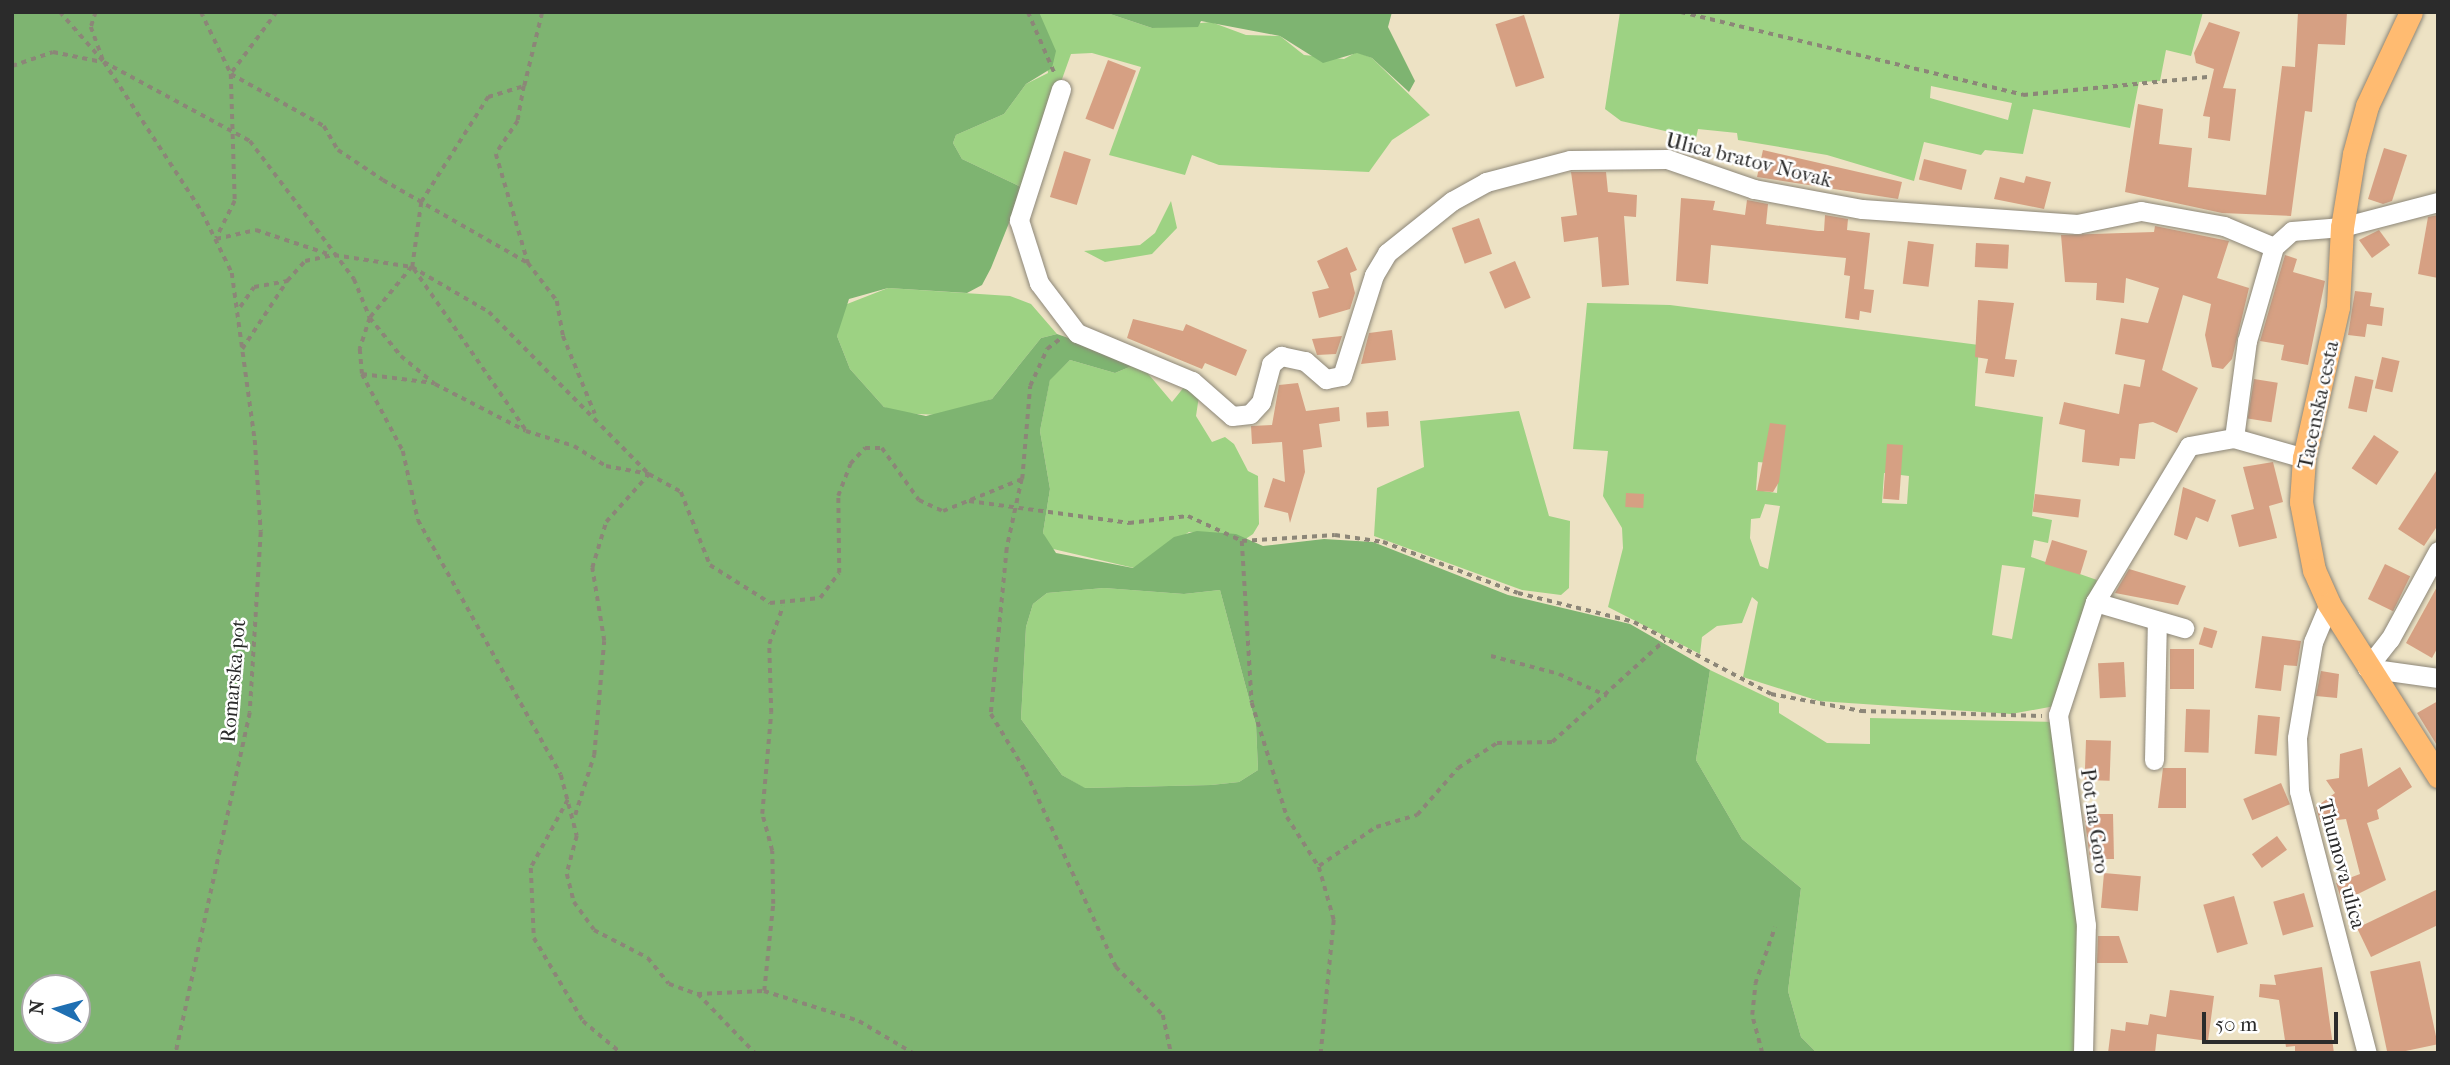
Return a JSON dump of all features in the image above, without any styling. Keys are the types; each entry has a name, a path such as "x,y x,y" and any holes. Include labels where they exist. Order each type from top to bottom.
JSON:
{"main road":[{"name":"Tacenska cesta","path":"2411,12 2367,106 2342,227 2338,307 2304,458 2305,534 2329,604 2367,668 2438,776"}],"street":[{"path":"1061,89 1019,220 1040,283 1077,333"},
{"name":"Ulica bratov Novak","path":"1077,333 1192,381 1232,416 1250,414 1281,356 1306,361 1326,379 1342,376 1374,275 1387,253 1452,201 1522,170 1603,156 1667,159 1754,189 1862,209 2077,224 2141,211 2224,226 2274,247"},
{"path":"2234,438 2247,341 2274,247 2292,231 2342,227 2438,202"},
{"name":"Pot na Goro","path":"2083,1053 2086,926 2058,715 2095,602 2189,446 2234,438 2304,458"},
{"path":"2367,668 2390,639 2438,551"},
{"path":"2095,602 2184,628"},
{"name":"Thumova ulica","path":"2329,604 2310,656 2297,738 2299,791 2367,1053"},
{"path":"2154,760 2157,622"},
{"path":"2367,668 2438,678"}],"path":[{"path":"60,12 104,62"},
{"path":"96,12 91,27 104,62"},
{"path":"201,12 231,74 229,125 235,201 216,239"},
{"path":"231,74 277,12"},
{"path":"542,12 518,121 496,154 528,263 557,301 563,336 596,416"},
{"path":"1028,12 1061,89"},
{"path":"1681,12 2023,95 2207,77"},
{"path":"12,66 52,52 104,62 229,125 281,175 334,255 354,279 370,318 435,384 526,431 574,446 606,466 649,474"},
{"name":"Romarska pot","path":"104,62 216,239 240,307 261,532 250,713 176,1053"},
{"path":"231,74 324,126 338,150 421,202 528,263"},
{"path":"524,86 488,97 421,202 412,267 370,318 360,349 362,374 403,451 418,520 502,663 568,800 574,818 575,852 567,874 574,902 594,930 648,958 669,985 698,994 764,991 859,1021 913,1053"},
{"path":"216,239 256,230 334,255 412,267 489,312 596,416 649,474 681,492 710,565 745,591 783,606 820,598 839,573 838,496 850,464 865,448 882,447 919,500 943,511 1022,479"},
{"path":"242,350 288,281 305,261 334,255"},
{"path":"412,267 526,431"},
{"path":"240,307 254,287 288,281"},
{"path":"1077,333 1046,349 1030,386 1022,479 1014,508 990,713 1026,772 1116,967 1163,1016 1171,1053"},
{"path":"362,374 435,384"},
{"path":"574,818 594,755 604,641 592,568 606,522 649,474"},
{"path":"968,501 1129,523 1188,516 1242,541 1335,535 1383,542 1518,593 1634,622 1736,679 1815,704 1914,715 2058,715"},
{"path":"1242,541 1252,703 1287,817 1319,867 1334,920 1321,1053"},
{"path":"764,991 772,904 772,851 762,814 771,713 768,644 783,606"},
{"path":"1319,867 1376,827 1417,815 1458,768 1497,743 1552,742 1607,696 1665,639"},
{"path":"1491,656 1559,674 1607,696"},
{"path":"568,800 531,868 534,938 583,1021 621,1053"},
{"path":"1762,1053 1752,1015 1755,985 1774,927"},
{"path":"698,994 755,1053"}],"green space":[{"path":"12,12 1039,12 1056,51 1052,68 1026,84 1004,114 956,135 953,143 962,159 1023,188 982,285 967,293 888,288 849,299 837,336 850,369 884,407 926,416 992,399 1041,338 1057,334 1139,363 1115,373 1070,360 1050,380 1040,431 1050,489 1043,533 1056,553 1133,568 1174,537 1197,531 1236,534 1263,546 1324,539 1373,542 1508,595 1630,624 1710,670 1696,760 1742,839 1801,888 1788,991 1801,1037 1817,1053 12,1053","holes":["1104,588 1184,594 1220,590 1256,725 1258,770 1239,782 1211,785 1085,788 1062,775 1021,719 1026,627 1033,604 1047,593"]},
{"path":"1039,12 1104,12 1152,28 1211,22 1246,35 1280,36 1304,55 1344,59 1357,52 1372,58 1430,115 1392,140 1369,172 1219,165 1192,155 1185,175 1109,155 1141,67 1092,53 1071,54 1023,188 962,159 953,143 956,135 1004,114 1026,84 1048,73"},
{"path":"1104,12 1392,12 1388,27 1415,81 1409,92 1372,58 1357,53 1323,63 1280,36 1201,21 1198,27 1152,28"},
{"path":"1620,12 2203,12 2191,56 2166,50 2160,81 2139,82 2130,128 2033,109 2023,154 1985,150 1981,155 1924,142 1914,181 1827,155 1738,140 1737,133 1698,129 1696,138 1621,121 1605,109","holes":["1931,86 2012,103 2008,120 1930,98"]},
{"path":"1171,201 1177,228 1152,254 1105,262 1084,251 1140,245 1155,233"},
{"path":"888,288 1010,296 1031,304 1057,334 1041,338 992,399 939,415 897,413 884,407 850,369 837,336 842,306"},
{"path":"1587,303 1670,305 1979,345 1975,406 2043,417 2032,516 2052,520 2048,543 2034,540 2031,557 2097,580 2055,706 2011,714 1819,701 1743,677 1758,602 1752,597 1742,623 1717,626 1702,637 1700,654 1608,607 1623,548 1622,528 1603,496 1608,451 1573,449","holes":["1758,462 1779,464 1777,493 1756,490","1884,473 1909,476 1907,504 1882,503","1765,504 1780,506 1768,569 1760,566 1750,538 1751,519 1760,518","2002,565 2025,568 2012,639 1992,635"]},
{"path":"1070,360 1115,373 1139,363 1172,402 1184,387 1199,396 1196,416 1212,442 1225,437 1234,444 1248,471 1258,476 1259,524 1253,534 1244,540 1189,532 1134,568 1049,548 1043,533 1050,489 1040,431 1050,379"},
{"path":"1519,411 1549,516 1570,521 1569,588 1561,595 1522,590 1374,536 1377,488 1424,467 1420,421"},
{"path":"1104,588 1184,594 1220,590 1256,725 1258,770 1239,782 1211,785 1084,788 1062,775 1021,719 1026,627 1033,604 1047,593"},
{"path":"1710,670 1779,703 1779,713 1827,743 1870,744 1870,718 2059,722 2084,923 2084,1053 1817,1053 1801,1037 1788,991 1801,888 1742,839 1696,760"}],"building":[{"path":"2298,12 2347,12 2345,45 2318,44 2312,112 2305,111 2291,216 2222,213 2125,192 2138,104 2163,109 2159,144 2192,148 2188,187 2266,195 2282,66 2295,67"},
{"path":"1524,15 1544,78 1516,87 1495,24"},
{"path":"2209,22 2240,32 2223,88 2236,89 2230,141 2208,138 2210,117 2203,116 2214,69 2196,63 2194,53"},
{"path":"1108,60 1136,71 1113,130 1085,119"},
{"path":"2384,148 2407,155 2392,201 2383,204 2368,199"},
{"path":"1763,150 1902,182 1898,199 1757,177"},
{"path":"1064,151 1091,159 1077,205 1050,197"},
{"path":"1924,159 1967,170 1962,190 1919,179"},
{"path":"1571,172 1606,172 1608,192 1637,195 1636,217 1624,216 1629,285 1602,287 1598,237 1564,242 1561,217 1577,215"},
{"path":"2026,176 2051,182 2044,209 1994,199 2000,177 2024,183"},
{"path":"1681,198 1715,201 1713,210 1745,215 1747,200 1768,204 1766,224 1818,231 1824,231 1825,215 1848,219 1847,230 1870,233 1864,289 1874,290 1871,313 1860,311 1859,320 1845,318 1850,276 1844,275 1846,258 1711,245 1708,284 1676,281"},
{"path":"2438,215 2438,278 2418,274 2428,217"},
{"path":"1479,218 1492,254 1465,264 1452,228"},
{"path":"2155,226 2229,241 2217,278 2249,288 2232,359 2223,369 2212,367 2205,335 2211,304 2183,295 2162,370 2198,388 2177,433 2153,422 2139,424 2135,459 2120,458 2119,466 2082,462 2085,430 2059,424 2064,402 2119,414 2124,384 2140,387 2145,360 2115,354 2121,318 2148,323 2159,288 2126,278 2124,303 2096,300 2097,283 2065,282 2061,235 2154,232"},
{"path":"2379,230 2390,245 2372,258 2359,240"},
{"path":"1908,241 1934,244 1929,287 1903,284"},
{"path":"1976,243 2009,245 2008,269 1975,267"},
{"path":"1347,247 1357,270 1350,273 1355,293 1350,309 1319,318 1312,292 1329,288 1317,261"},
{"path":"2285,255 2297,259 2293,272 2325,281 2308,365 2281,360 2284,345 2260,341"},
{"path":"1515,261 1531,298 1505,309 1489,272"},
{"path":"2355,291 2372,293 2370,306 2384,308 2382,326 2367,324 2365,337 2348,335"},
{"path":"1978,300 2014,303 2005,359 2017,360 2014,377 1985,373 1988,359 1975,357"},
{"path":"1133,319 1183,331 1186,324 1247,350 1236,376 1205,363 1202,369 1127,338"},
{"path":"1392,330 1396,360 1361,364 1369,333"},
{"path":"1342,336 1336,354 1317,355 1312,339"},
{"path":"2382,357 2400,361 2392,392 2375,388"},
{"path":"2355,376 2374,380 2367,412 2348,408"},
{"path":"2254,379 2278,383 2271,422 2248,419"},
{"path":"1298,383 1306,411 1339,407 1340,421 1319,424 1322,447 1303,450 1305,472 1290,523 1288,513 1264,507 1273,478 1285,482 1282,442 1252,444 1251,426 1272,425 1279,385"},
{"path":"1388,411 1389,426 1367,427 1366,413"},
{"path":"1770,423 1786,425 1779,482 1773,492 1757,491"},
{"path":"2374,435 2399,452 2377,485 2352,468"},
{"path":"1887,444 1903,445 1899,500 1883,499"},
{"path":"2273,462 2283,502 2269,506 2277,538 2239,547 2231,515 2254,509 2243,467"},
{"path":"2438,468 2438,525 2424,546 2398,529"},
{"path":"2183,487 2216,500 2208,522 2196,517 2187,540 2174,535"},
{"path":"1626,493 1644,494 1643,508 1625,507"},
{"path":"2035,494 2081,500 2078,517 2033,512"},
{"path":"2052,540 2087,551 2080,575 2045,564"},
{"path":"2385,564 2410,576 2393,611 2368,599"},
{"path":"2129,569 2186,586 2178,605 2115,593"},
{"path":"2438,585 2438,647 2432,658 2406,643"},
{"path":"2204,627 2217,631 2212,648 2199,644"},
{"path":"2262,636 2301,641 2297,666 2284,665 2281,691 2255,688"},
{"path":"2170,649 2194,649 2194,689 2170,689"},
{"path":"2124,662 2126,697 2100,698 2098,663"},
{"path":"2321,671 2339,674 2337,698 2316,696"},
{"path":"2438,701 2438,747 2417,713"},
{"path":"2186,709 2210,710 2208,753 2184,752"},
{"path":"2258,715 2280,717 2277,756 2255,754"},
{"path":"2086,740 2111,741 2110,781 2085,780"},
{"path":"2362,748 2368,787 2400,767 2412,787 2377,810 2379,819 2367,823 2386,880 2342,902 2336,883 2360,874 2346,819 2320,822 2316,807 2335,793 2326,780 2339,778 2340,754"},
{"path":"2163,768 2186,768 2186,808 2158,808"},
{"path":"2281,783 2290,804 2252,820 2243,799"},
{"path":"2084,814 2113,814 2114,859 2090,859"},
{"path":"2277,836 2287,850 2262,868 2252,854"},
{"path":"2104,873 2141,876 2138,911 2101,908"},
{"path":"2438,889 2438,925 2371,957 2357,928"},
{"path":"2304,893 2314,927 2283,935 2273,902"},
{"path":"2234,896 2248,944 2217,953 2203,905"},
{"path":"2098,936 2119,936 2128,963 2097,963"},
{"path":"2420,961 2438,1044 2387,1053 2370,972"},
{"path":"2322,967 2334,1053 2295,1053 2295,1046 2286,1047 2279,1000 2259,997 2260,984 2276,985 2274,975"},
{"path":"2170,990 2214,996 2208,1041 2157,1034 2155,1053 2108,1053 2111,1029 2125,1031 2126,1022 2148,1025 2150,1014 2166,1017"}]}
